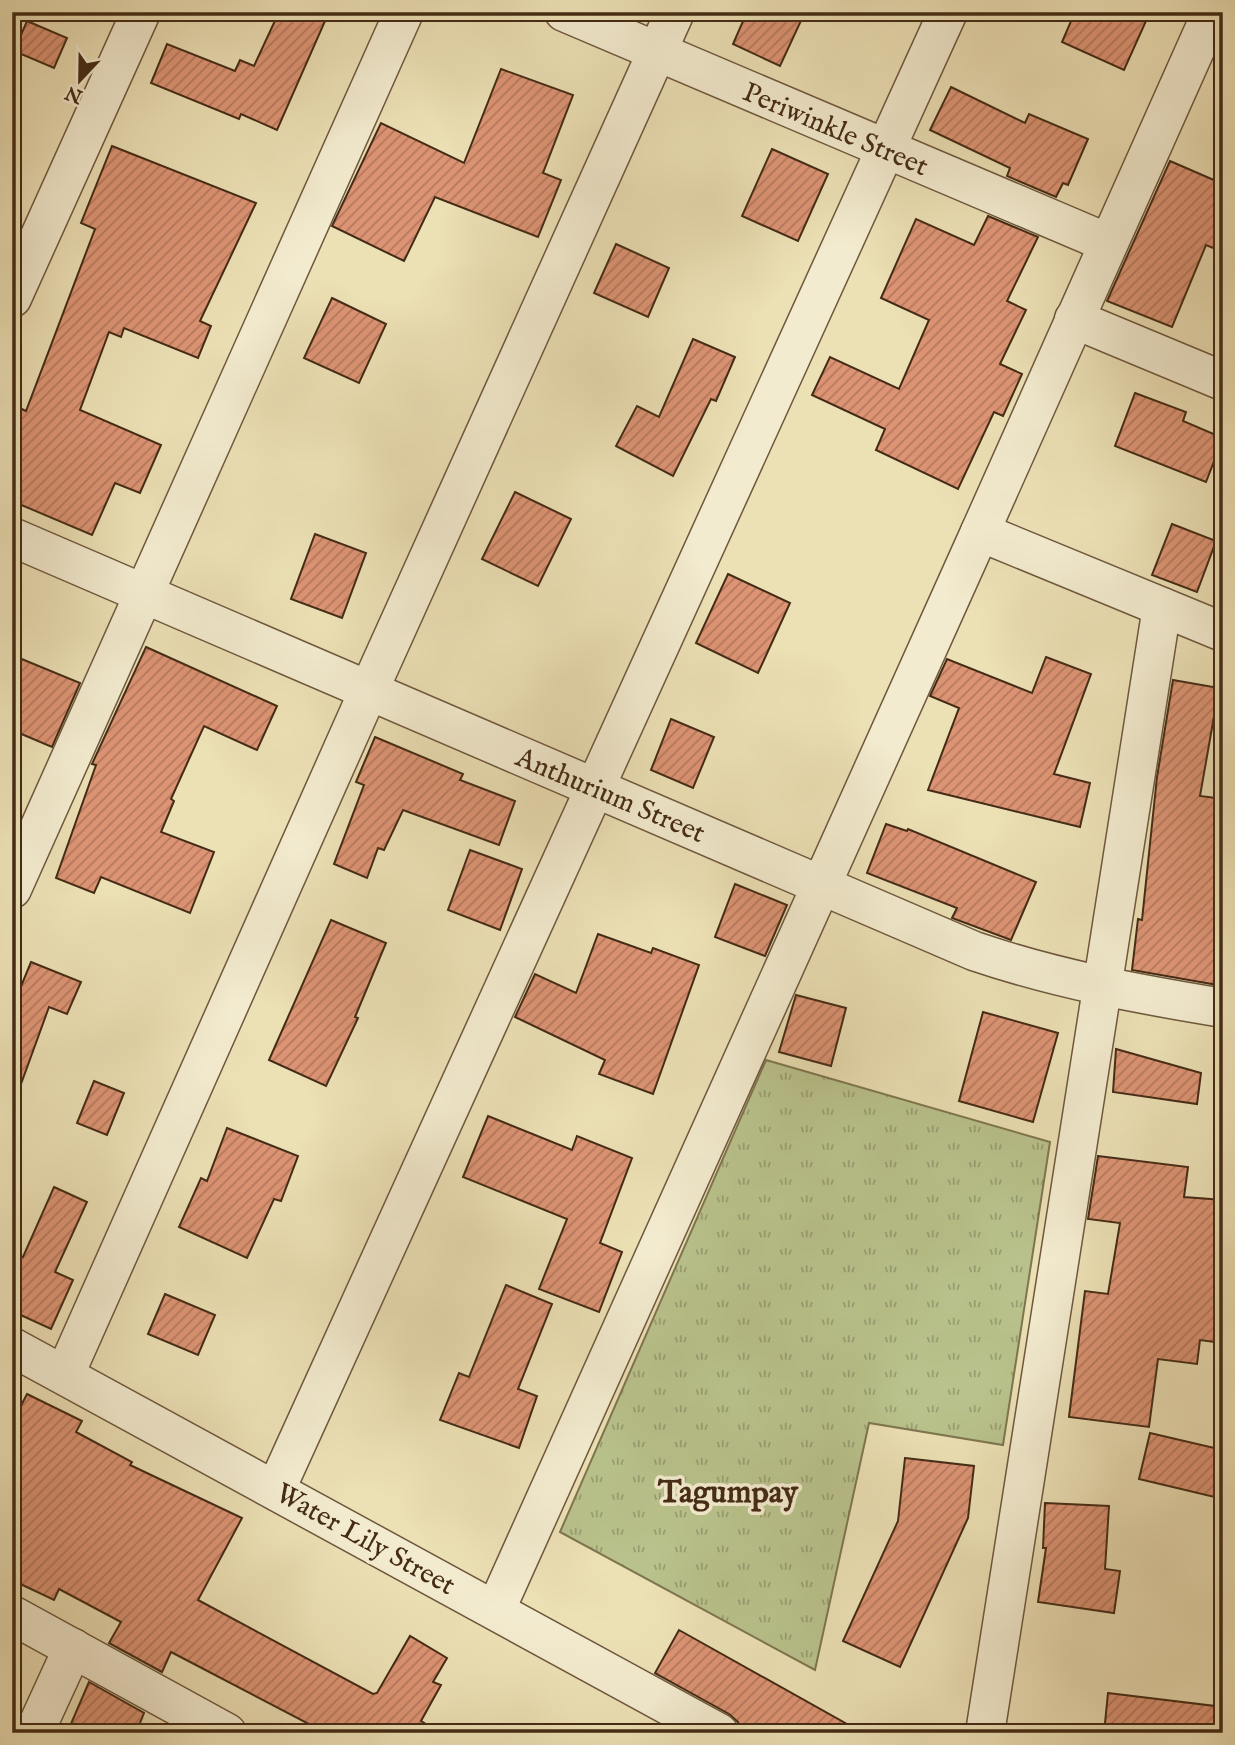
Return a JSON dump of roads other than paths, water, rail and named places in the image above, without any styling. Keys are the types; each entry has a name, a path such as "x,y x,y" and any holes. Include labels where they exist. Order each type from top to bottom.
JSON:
{"street":[{"path":"12,298 141,12"},
{"path":"12,889 404,12"},
{"name":"Periwinkle Street","path":"564,12 1108,243"},
{"path":"65,1374 369,690 676,12"},
{"path":"276,1489 888,150 948,12"},
{"path":"496,1609 1212,12"},
{"path":"1074,319 1223,381"},
{"path":"980,532 1223,632"},
{"name":"Anthurium Street","path":"12,537 974,951 1032,971 1101,988 1223,1008"},
{"path":"985,1733 1162,607"},
{"name":"Water Lily Street","path":"12,1347 719,1733"},
{"path":"12,1615 227,1733"},
{"path":"34,1733 73,1648"}],"district":[{"name":"Tagumpay","path":"728,1491"}]}
